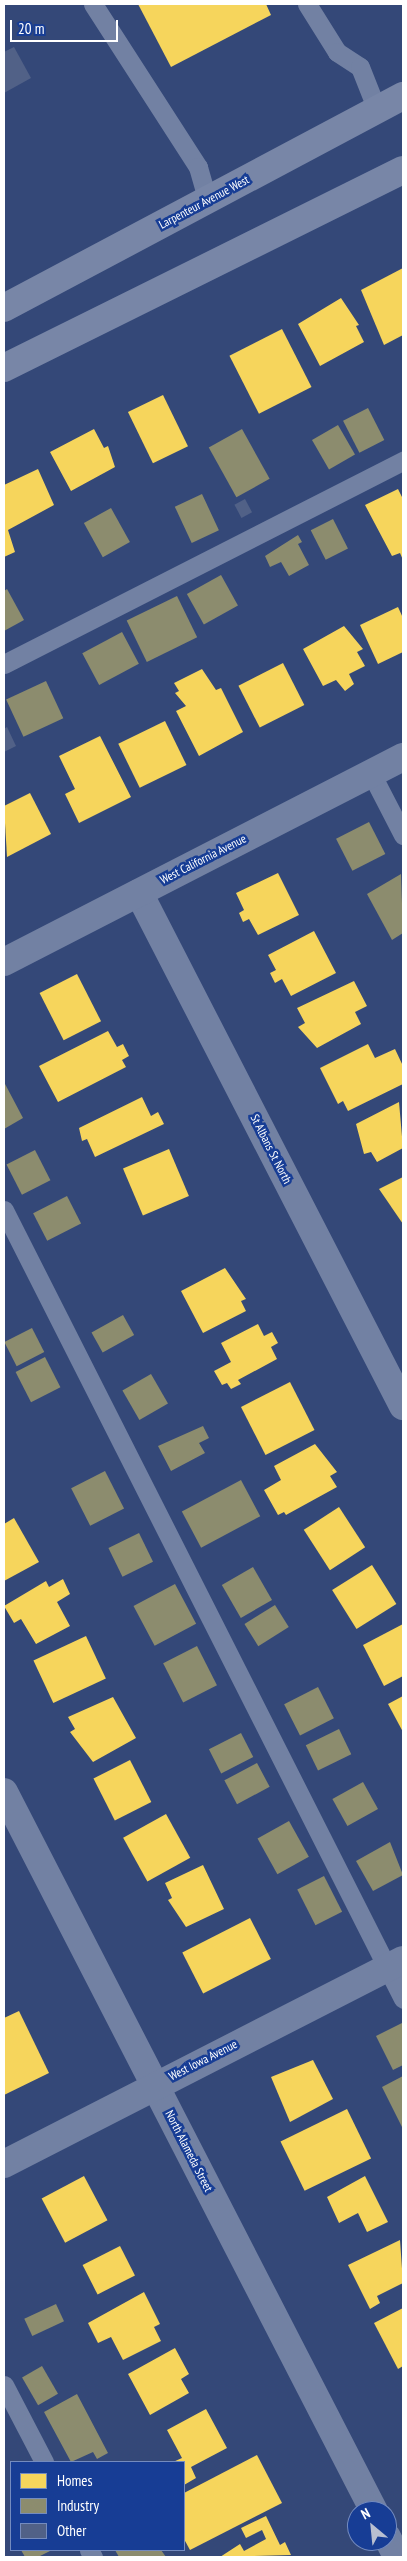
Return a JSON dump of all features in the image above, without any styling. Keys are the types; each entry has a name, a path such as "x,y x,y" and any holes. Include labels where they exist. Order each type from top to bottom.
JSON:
{"main road":[{"name":"Larpenteur Avenue West","path":"4,308 403,96"},
{"path":"4,368 403,170"}],"street":[{"name":"West California Avenue","path":"4,962 403,757"},
{"name":"St Albans St North","path":"139,893 403,1406"},
{"name":"North Alameda Street","path":"4,1792 369,2501"},
{"name":"West Iowa Avenue","path":"4,2164 155,2084 395,1964"}],"lane":[{"path":"93,4 198,167 208,200"},
{"path":"307,4 337,52 360,67 377,110"},
{"path":"4,664 403,461"},
{"path":"371,773 403,835"},
{"path":"4,1210 395,1964 403,1999"},
{"path":"4,2385 43,2461"}],"building: Homes":[{"path":"138,4 266,4 271,15 171,67"},
{"path":"403,268 403,335 384,345 361,290"},
{"path":"341,298 359,325 356,326 364,342 320,366 298,324"},
{"path":"282,329 312,387 259,414 229,356"},
{"path":"163,395 188,446 153,463 128,412"},
{"path":"94,429 104,448 108,446 115,467 71,491 50,452"},
{"path":"38,469 54,505 8,530 15,552 4,557 4,485"},
{"path":"398,489 403,499 403,560 400,553 392,556 365,505"},
{"path":"398,607 403,618 403,652 378,664 360,625"},
{"path":"344,626 363,649 357,652 365,666 349,674 354,684 345,691 336,680 323,686 303,649"},
{"path":"283,663 304,705 260,728 238,686"},
{"path":"202,669 216,690 221,688 243,732 199,756 176,711 186,706 175,693 179,691 174,683"},
{"path":"165,721 186,765 140,788 118,744"},
{"path":"100,736 131,797 79,823 65,794 75,789 59,756"},
{"path":"30,793 51,834 7,857 4,806"},
{"path":"278,873 299,915 258,935 249,919 243,922 239,913 244,910 236,893"},
{"path":"314,931 336,973 291,996 282,979 275,983 270,973 276,970 268,955"},
{"path":"77,974 101,1021 64,1040 40,993"},
{"path":"354,981 367,1006 355,1012 361,1024 317,1048 298,1027 305,1023 297,1008"},
{"path":"108,1031 117,1047 123,1044 129,1056 122,1060 126,1067 58,1102 39,1066"},
{"path":"368,1044 375,1058 395,1049 403,1066 403,1084 348,1111 343,1101 338,1104 320,1068"},
{"path":"142,1097 151,1116 158,1112 164,1124 95,1157 87,1139 82,1141 79,1128"},
{"path":"399,1102 403,1148 377,1162 371,1152 364,1154 356,1124"},
{"path":"169,1149 189,1196 143,1215 123,1169"},
{"path":"403,1177 403,1224 379,1189"},
{"path":"225,1268 246,1299 241,1301 246,1311 203,1333 181,1291"},
{"path":"258,1324 264,1336 272,1332 278,1343 271,1347 277,1359 238,1380 241,1384 231,1389 227,1383 222,1385 214,1371 231,1362 221,1343"},
{"path":"290,1382 315,1430 266,1455 241,1407"},
{"path":"315,1444 337,1472 330,1476 337,1487 286,1515 284,1512 278,1515 264,1490 281,1480 274,1466"},
{"path":"339,1507 365,1547 330,1570 304,1530"},
{"path":"14,1518 39,1562 4,1581 4,1524"},
{"path":"372,1565 396,1604 357,1629 332,1590"},
{"path":"63,1579 70,1594 57,1602 70,1626 36,1644 21,1619 14,1623 4,1606 46,1581 49,1587"},
{"path":"403,1624 403,1676 384,1686 363,1645"},
{"path":"86,1636 106,1679 53,1703 33,1661"},
{"path":"403,1696 403,1732 388,1704"},
{"path":"113,1697 136,1738 93,1762 70,1732 75,1729 68,1717"},
{"path":"130,1760 151,1802 115,1820 93,1779"},
{"path":"166,1814 190,1858 147,1881 123,1838"},
{"path":"203,1865 224,1909 186,1927 168,1900 172,1898 165,1883"},
{"path":"250,1918 271,1959 203,1993 182,1953"},
{"path":"19,2011 49,2073 4,2095 4,2018"},
{"path":"313,2060 333,2099 290,2122 271,2077"},
{"path":"347,2109 371,2158 305,2191 280,2141"},
{"path":"84,2176 107,2220 65,2243 42,2199"},
{"path":"365,2176 388,2222 367,2232 358,2213 339,2223 327,2197"},
{"path":"400,2240 403,2283 377,2296 380,2303 370,2309 348,2265"},
{"path":"120,2246 135,2275 98,2294 83,2265"},
{"path":"144,2292 160,2324 154,2327 161,2341 123,2360 111,2337 98,2343 88,2323"},
{"path":"403,2308 403,2366 398,2369 374,2323"},
{"path":"175,2348 189,2374 181,2379 189,2393 150,2415 128,2374"},
{"path":"206,2409 227,2448 191,2467 196,2478 185,2484 185,2461 175,2461 182,2458 167,2430"},
{"path":"257,2455 282,2503 190,2550 185,2541 185,2492"},
{"path":"266,2516 280,2545 285,2542 291,2555 220,2557 240,2544 244,2551 266,2539 262,2530 246,2538 241,2528"}],"building: Industry":[{"path":"368,408 384,440 359,453 343,421"},
{"path":"338,425 355,454 329,469 312,440"},
{"path":"242,429 270,479 236,497 209,447"},
{"path":"202,494 219,530 192,543 175,507"},
{"path":"111,508 130,542 103,557 84,523"},
{"path":"333,519 348,548 326,560 311,530"},
{"path":"298,535 302,542 298,544 309,565 289,576 281,562 270,567 265,556"},
{"path":"221,575 238,606 204,625 187,594"},
{"path":"7,589 24,620 4,631 4,591"},
{"path":"177,596 197,637 147,662 127,621"},
{"path":"122,632 139,664 99,685 82,653"},
{"path":"46,681 63,718 23,737 6,700"},
{"path":"369,822 385,854 352,871 336,839"},
{"path":"401,874 403,933 392,940 367,894"},
{"path":"4,1082 23,1118 4,1129"},
{"path":"35,1150 50,1180 22,1195 6,1165"},
{"path":"67,1196 81,1224 47,1241 33,1213"},
{"path":"123,1315 134,1335 103,1353 92,1332"},
{"path":"32,1328 44,1352 17,1366 4,1342"},
{"path":"45,1357 60,1387 31,1402 16,1372"},
{"path":"151,1374 168,1403 139,1420 122,1390"},
{"path":"203,1426 209,1438 199,1443 205,1453 171,1471 158,1446"},
{"path":"105,1471 124,1508 90,1526 71,1488"},
{"path":"241,1480 260,1516 201,1548 182,1511"},
{"path":"139,1533 153,1562 122,1577 108,1548"},
{"path":"253,1567 272,1600 241,1618 222,1585"},
{"path":"175,1584 196,1624 155,1646 134,1606"},
{"path":"275,1605 289,1627 258,1646 244,1624"},
{"path":"197,1646 217,1685 183,1702 163,1663"},
{"path":"318,1687 334,1718 300,1735 284,1704"},
{"path":"339,1729 351,1754 318,1770 306,1745"},
{"path":"241,1733 253,1757 221,1773 209,1749"},
{"path":"257,1763 270,1787 237,1804 224,1780"},
{"path":"363,1782 378,1809 347,1826 332,1799"},
{"path":"289,1821 309,1857 277,1874 258,1838"},
{"path":"390,1842 403,1875 373,1891 356,1861"},
{"path":"324,1876 342,1912 315,1925 297,1890"},
{"path":"402,2023 403,2065 393,2070 376,2036"},
{"path":"403,2076 403,2129 382,2087"},
{"path":"56,2304 64,2321 32,2336 24,2319"},
{"path":"42,2366 58,2394 38,2405 22,2378"},
{"path":"77,2394 108,2453 97,2459 93,2452 70,2461 44,2412"},
{"path":"22,2551 50,2551 38,2557 25,2557"},
{"path":"116,2551 162,2551 166,2557 119,2557"}],"building: Other":[{"path":"14,47 31,78 4,93 4,52"},
{"path":"245,499 252,512 241,518 234,505"},
{"path":"7,727 16,746 4,752 4,729"}]}
